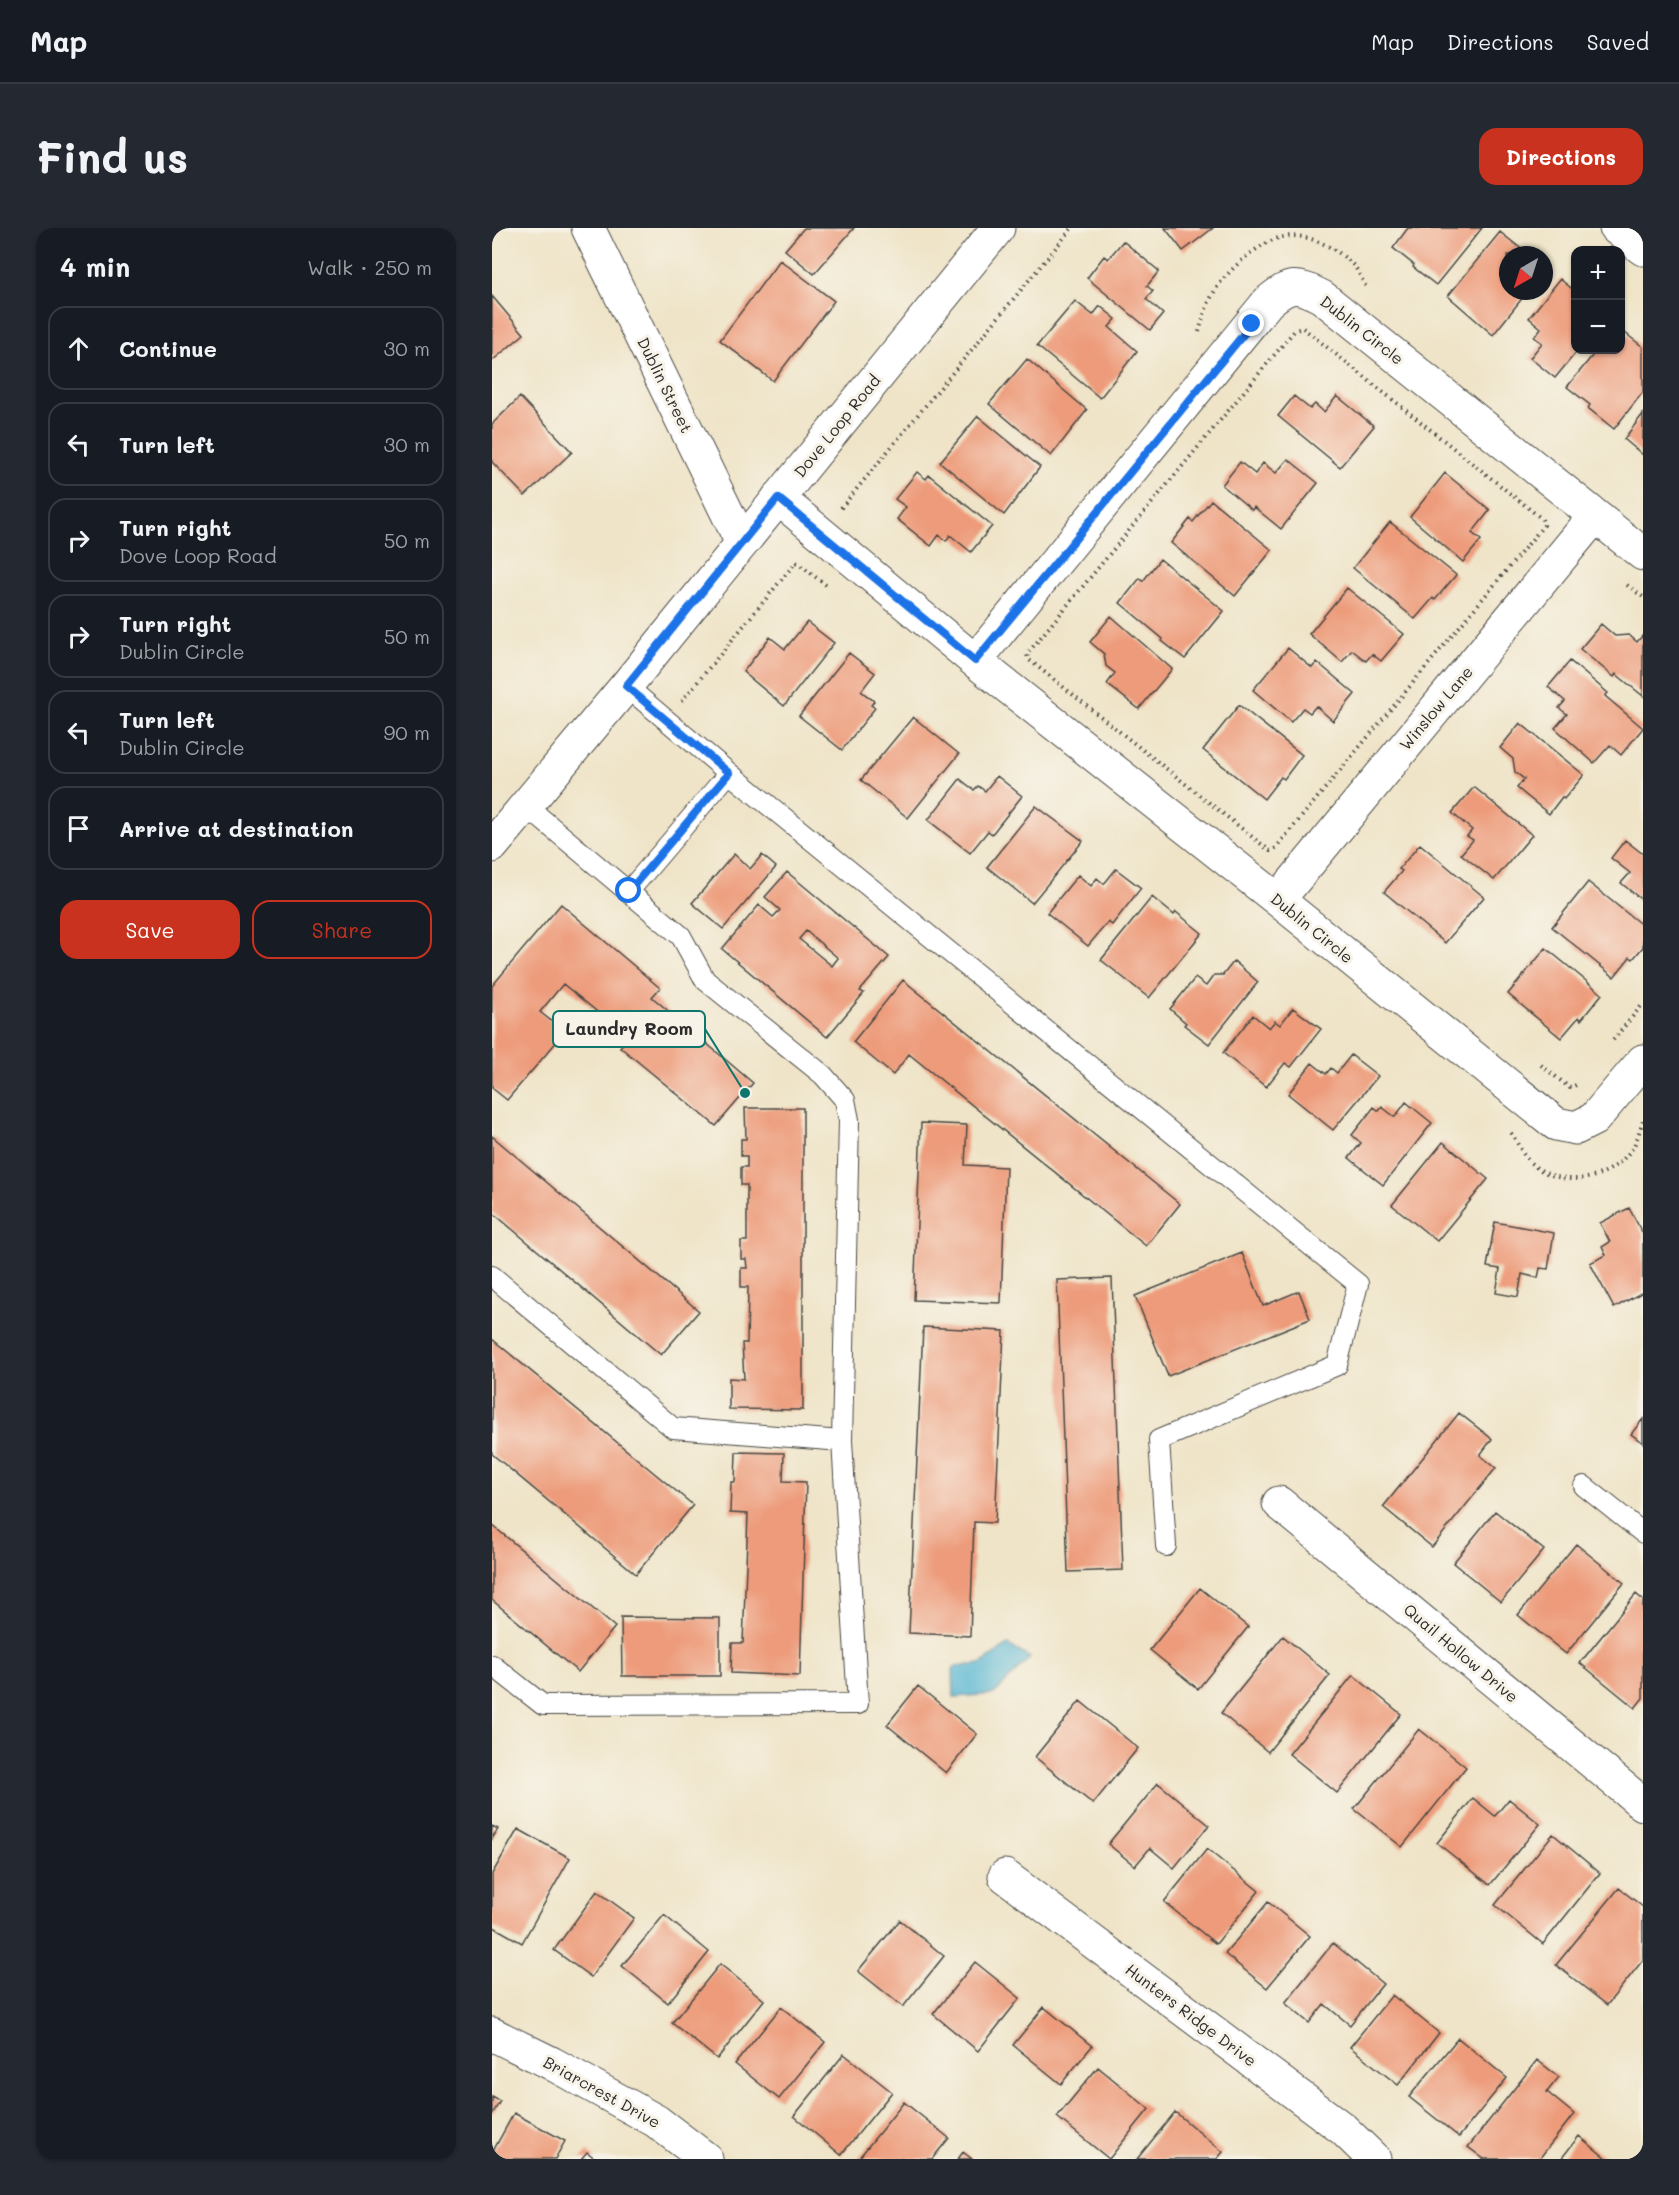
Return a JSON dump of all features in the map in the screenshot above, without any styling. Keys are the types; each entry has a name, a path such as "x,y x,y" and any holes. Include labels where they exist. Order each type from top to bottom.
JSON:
{"street":[{"name":"Dublin Street","path":"588,228 742,543"},
{"name":"Dove Loop Road","path":"492,846 626,686 998,228"},
{"path":"1616,228 1643,249"},
{"name":"Dublin Circle","path":"975,661 1268,302 1283,290 1301,286 1322,297 1643,554"},
{"name":"Dublin Circle","path":"778,498 975,661 1278,900 1556,1124 1576,1128 1594,1119 1643,1061"},
{"name":"Winslow Lane","path":"1278,900 1595,516"},
{"name":"Quail Hollow Drive","path":"1279,1503 1643,1803"},
{"name":"Hunters Ridge Drive","path":"1005,1876 1343,2129 1374,2159"},
{"name":"Briarcrest Drive","path":"492,2034 551,2063 656,2121 706,2159"}],"lane":[{"path":"626,686 729,773 1358,1284 1337,1365 1159,1440 1166,1546"},
{"path":"629,891 729,773"},
{"path":"492,1665 543,1705 858,1704 842,1441 849,1120 845,1100 823,1075 705,980 681,936 525,806"},
{"path":"492,1276 673,1428 842,1441"},
{"path":"1584,1486 1643,1533"}],"path":[{"path":"840,508 1072,228"},
{"path":"1303,328 1542,519 1544,525 1274,850 1270,851 1046,674 1028,659 1027,654 1295,330 1303,328"},
{"path":"666,719 796,562 834,591"},
{"path":"1612,1041 1643,1004"},
{"path":"1533,1059 1570,1088 1574,1088 1582,1078"},
{"path":"1505,1127 1513,1135 1521,1152 1533,1164 1552,1176 1569,1180 1587,1179 1619,1164 1633,1149 1643,1120"}],"water":[{"path":"1008,1645 1030,1658 994,1694 954,1697 953,1667 981,1664"}],"building":[{"path":"804,228 854,228 814,274 785,250"},
{"path":"1165,228 1213,228 1183,251"},
{"path":"1408,228 1482,228 1436,285 1393,248"},
{"path":"1500,232 1518,246 1499,246 1499,300 1521,300 1493,335 1448,296"},
{"path":"1123,241 1159,271 1147,286 1153,291 1146,299 1163,314 1150,330 1087,278 1104,256 1108,259"},
{"path":"780,260 834,301 773,381 720,340"},
{"path":"1560,279 1571,288 1571,354 1575,354 1555,378 1530,358 1542,343 1534,337 1541,328 1529,318 1543,300 1553,300 1553,288"},
{"path":"492,296 524,334 492,361"},
{"path":"1075,301 1093,315 1100,306 1116,319 1109,327 1137,351 1100,398 1037,346"},
{"path":"1625,333 1643,347 1643,392 1614,429 1588,408 1590,405 1567,387 1594,354 1625,354"},
{"path":"1027,359 1087,410 1051,456 989,404"},
{"path":"1294,396 1310,409 1315,404 1324,412 1337,396 1374,426 1340,467 1278,416"},
{"path":"520,397 572,452 525,496 492,462 492,424"},
{"path":"1643,414 1643,455 1624,439"},
{"path":"978,416 1040,467 1004,515 940,462"},
{"path":"1288,459 1318,483 1281,529 1254,507 1252,510 1222,485 1240,462 1255,474 1263,463 1276,473"},
{"path":"917,472 926,479 929,475 992,526 971,552 950,535 946,541 939,535 931,546 897,519 906,507 895,499"},
{"path":"1445,473 1490,510 1472,533 1481,540 1463,562 1410,517"},
{"path":"1211,500 1272,550 1235,596 1171,543 1190,519 1193,522"},
{"path":"1390,522 1456,575 1415,619 1353,568"},
{"path":"1160,559 1224,611 1185,659 1120,603 1140,578 1143,581"},
{"path":"1347,588 1404,634 1381,661 1372,654 1366,661 1352,650 1342,662 1309,634"},
{"path":"1111,616 1172,669 1139,709 1107,684 1115,673 1106,666 1104,654 1090,642"},
{"path":"807,622 834,643 784,706 743,672 770,637 785,649"},
{"path":"1601,624 1615,636 1629,635 1637,642 1643,635 1643,696 1616,674 1614,677 1580,649"},
{"path":"1288,648 1312,668 1317,662 1355,694 1333,721 1316,706 1310,713 1303,708 1291,722 1253,690"},
{"path":"849,653 875,673 861,691 874,701 871,705 875,708 842,750 799,716"},
{"path":"1570,661 1608,693 1605,696 1643,728 1621,755 1610,745 1594,763 1555,728 1567,714 1559,708 1565,701 1548,687"},
{"path":"1239,705 1302,755 1284,779 1281,777 1264,799 1203,750"},
{"path":"913,717 959,754 908,818 861,780"},
{"path":"1520,723 1584,775 1549,814 1517,788 1524,779 1515,772 1513,759 1500,748"},
{"path":"997,776 1022,796 992,834 988,831 970,853 928,820 960,779 974,790 978,786 985,791"},
{"path":"1474,787 1532,835 1494,880 1461,854 1473,840 1467,836 1472,830 1452,813"},
{"path":"1036,806 1083,841 1032,903 987,867"},
{"path":"1625,840 1643,854 1643,901 1621,883 1630,873 1611,858"},
{"path":"1420,844 1484,897 1445,943 1384,892"},
{"path":"734,854 750,869 762,855 776,867 723,929 692,903"},
{"path":"1116,869 1141,888 1112,925 1108,922 1088,946 1047,913 1078,875 1091,886 1097,878 1104,884"},
{"path":"787,872 889,957 860,991 864,993 827,1037 722,949 759,905 773,917 780,910 765,897","holes":["806,931 838,958 832,966 799,939"]},
{"path":"1588,882 1643,926 1643,947 1633,959 1630,957 1614,977 1552,927"},
{"path":"1152,897 1174,915 1176,912 1202,933 1149,998 1101,960"},
{"path":"561,904 660,988 652,997 753,1083 716,1126 620,1047 633,1033 627,1027 622,1032 563,984 540,1012 565,1032 507,1100 492,1088 492,986"},
{"path":"1546,948 1602,994 1581,1020 1579,1017 1561,1038 1508,994"},
{"path":"1234,961 1258,982 1209,1044 1184,1025 1186,1023 1170,1009 1195,978 1206,986 1214,975 1223,975"},
{"path":"903,980 1180,1204 1146,1246 909,1054 893,1075 853,1042"},
{"path":"1293,1008 1321,1029 1291,1067 1285,1063 1266,1087 1223,1053 1253,1015 1269,1028 1275,1021 1280,1025"},
{"path":"1351,1055 1378,1076 1333,1130 1288,1094 1312,1063 1326,1074 1331,1068 1337,1073"},
{"path":"1406,1102 1432,1123 1383,1185 1349,1158 1361,1143 1352,1135 1374,1107 1379,1111 1382,1107 1395,1117"},
{"path":"745,1108 803,1108 803,1410 729,1409 729,1378 744,1379 742,1343 747,1343 748,1287 741,1287 741,1268 747,1268 746,1259 741,1259 741,1241 747,1241 747,1185 741,1185 741,1167 747,1167 747,1156 741,1156 741,1139 746,1139"},
{"path":"921,1123 967,1125 965,1165 1006,1167 1001,1303 914,1300"},
{"path":"492,1136 699,1311 661,1355 492,1212"},
{"path":"1443,1142 1488,1179 1437,1241 1392,1205"},
{"path":"1629,1208 1643,1234 1643,1292 1614,1308 1590,1263 1606,1255 1602,1247 1610,1242 1600,1223"},
{"path":"1495,1222 1554,1233 1548,1269 1540,1268 1538,1278 1522,1274 1518,1297 1496,1293 1500,1269 1487,1267"},
{"path":"1242,1253 1263,1306 1299,1291 1310,1319 1168,1376 1135,1296"},
{"path":"1112,1278 1123,1570 1068,1572 1057,1280"},
{"path":"923,1327 1004,1331 995,1523 974,1522 970,1636 909,1633"},
{"path":"492,1339 693,1505 636,1574 492,1454"},
{"path":"1459,1413 1492,1439 1480,1455 1496,1468 1432,1547 1383,1507"},
{"path":"1643,1419 1643,1443 1631,1434"},
{"path":"736,1452 784,1453 783,1481 806,1482 800,1676 731,1673 732,1643 743,1643 748,1514 730,1513 731,1482 735,1482"},
{"path":"1495,1511 1544,1550 1501,1602 1453,1563"},
{"path":"492,1525 615,1627 578,1672 492,1600"},
{"path":"1576,1544 1624,1583 1566,1654 1518,1615"},
{"path":"1200,1588 1248,1627 1198,1689 1150,1650"},
{"path":"1636,1594 1643,1600 1643,1698 1635,1708 1580,1663"},
{"path":"621,1617 720,1618 720,1676 622,1676"},
{"path":"1283,1636 1330,1675 1268,1752 1221,1713"},
{"path":"1353,1675 1401,1714 1337,1793 1289,1754"},
{"path":"918,1686 977,1734 946,1773 887,1725"},
{"path":"1080,1701 1138,1748 1093,1804 1035,1757"},
{"path":"1419,1729 1466,1767 1402,1847 1354,1809"},
{"path":"1158,1783 1209,1825 1174,1868 1150,1848 1135,1866 1108,1844"},
{"path":"1473,1798 1495,1816 1509,1799 1540,1824 1490,1885 1437,1843"},
{"path":"492,1826 498,1829 492,1839"},
{"path":"518,1829 570,1858 522,1943 492,1926 492,1874"},
{"path":"1553,1834 1600,1873 1543,1944 1495,1905"},
{"path":"1207,1849 1259,1891 1216,1944 1164,1902"},
{"path":"1619,1888 1643,1907 1643,1960 1607,2005 1556,1965"},
{"path":"597,1891 634,1918 591,1977 554,1950"},
{"path":"1268,1902 1310,1936 1267,1988 1225,1954"},
{"path":"664,1915 709,1952 668,2003 622,1966"},
{"path":"900,1920 944,1956 903,2007 858,1971"},
{"path":"1333,1943 1383,1984 1350,2025 1324,2004 1309,2023 1285,2003"},
{"path":"975,1962 1020,1998 978,2051 933,2014"},
{"path":"720,1964 764,2000 717,2059 672,2023"},
{"path":"1392,1995 1439,2033 1398,2085 1350,2047"},
{"path":"781,2007 825,2042 779,2099 735,2064"},
{"path":"1044,2007 1092,2046 1061,2084 1013,2045"},
{"path":"1458,2038 1507,2078 1459,2137 1409,2097"},
{"path":"844,2054 892,2092 841,2155 794,2116"},
{"path":"1537,2060 1559,2077 1547,2092 1574,2114 1539,2159 1484,2159 1468,2147"},
{"path":"1098,2067 1149,2109 1109,2159 1057,2117"},
{"path":"492,2097 500,2101 492,2115"},
{"path":"904,2102 949,2138 932,2159 858,2159"},
{"path":"1175,2112 1223,2152 1217,2159 1137,2159"},
{"path":"514,2113 565,2141 555,2159 492,2159 492,2153"},
{"path":"1579,2136 1607,2159 1561,2159"},
{"path":"587,2152 596,2159 581,2159"},
{"path":"963,2152 972,2159 958,2159"}],"place":[{"name":"Laundry Room","path":"745,1093"}],"route":[{"path":"629,891 729,773 626,686 778,498 975,661 1252,324"}]}
